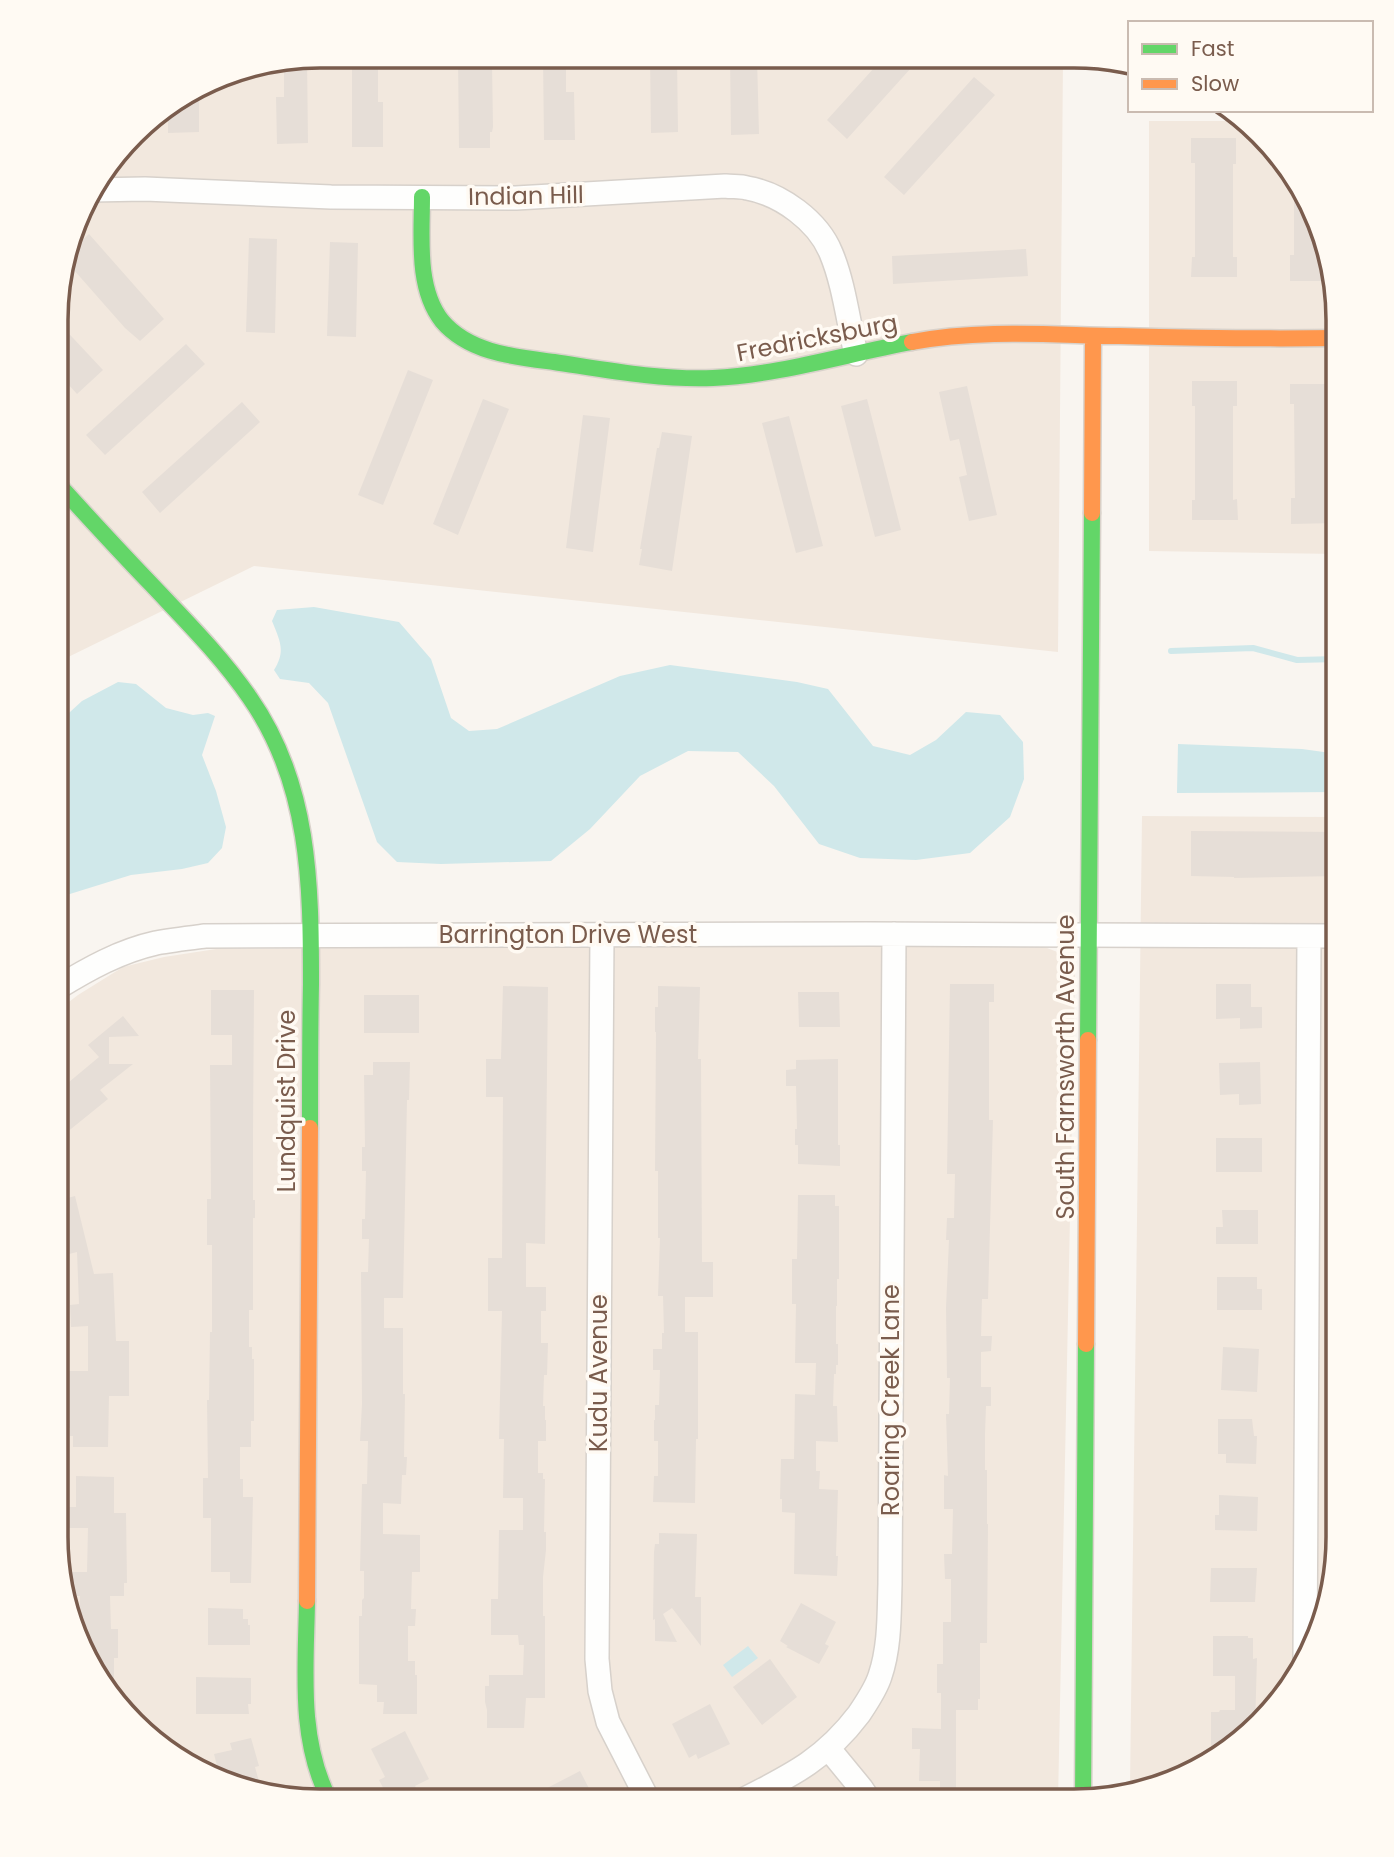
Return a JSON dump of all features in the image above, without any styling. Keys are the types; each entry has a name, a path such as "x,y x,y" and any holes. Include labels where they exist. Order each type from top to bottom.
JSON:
{"street":[{"name":"Indian Hill","path":"105,190 305,196 516,198 747,187 784,201 806,219 830,250 856,354"},
{"name":"Fredricksburg","path":"422,197 424,268 433,307 451,331 465,340 500,353 533,359 699,380 764,373 911,343 982,334 1326,338"},
{"name":"South Farnsworth Avenue","path":"1083,1788 1093,336"},
{"name":"Lundquist Drive","path":"68,495 213,652 250,698 270,733 294,791 301,820 308,857 311,935 306,1714 309,1743 323,1789"},
{"name":"Kudu Avenue","path":"603,934 597,1658 600,1691 608,1723 642,1789"},
{"name":"Roaring Creek Lane","path":"763,1789 806,1766 829,1749 847,1730 867,1702 880,1676 886,1651 889,1621 894,934"},
{"name":"Barrington Drive West","path":"68,981 116,956 156,943 205,936 1326,936"},
{"path":"1305,1637 1309,936"},
{"path":"829,1749 862,1789"}],"shaded area":[{"path":"320,68 1063,68 1058,652 254,566 68,657 68,320 73,271 87,224 120,167 154,131 194,102 224,87 255,77 287,70"},
{"path":"1149,121 1228,121 1263,154 1292,194 1307,224 1321,271 1326,320 1326,554 1149,551"},
{"path":"1142,816 1326,817 1326,1537 1321,1586 1307,1633 1292,1663 1274,1690 1252,1715 1227,1737 1200,1755 1170,1770 1130,1782"},
{"path":"1034,943 1060,953 1075,974 1058,1789 287,1787 255,1780 209,1763 167,1737 142,1715 120,1690 94,1648 77,1602 70,1570 68,1003 123,967 216,949"}],"water":[{"path":"314,607 399,622 431,659 451,718 469,731 497,729 620,676 670,665 797,682 828,689 873,746 910,755 936,740 966,712 1000,715 1023,742 1024,779 1010,817 970,853 916,860 860,858 819,844 774,786 738,752 688,751 640,776 590,829 551,861 441,864 397,862 377,842 328,703 309,683 280,679 274,670 281,651 272,621 277,610"},
{"path":"118,682 136,684 166,708 193,715 208,713 215,716 202,755 226,827 222,848 208,863 131,875 68,895 68,714 82,701"},
{"path":"1178,744 1326,752 1326,792 1177,793"},
{"path":"748,1646 758,1658 732,1677 723,1665"}],"building":[{"path":"352,68 378,68 378,102 383,102 383,147 352,147"},
{"path":"458,68 492,68 493,127 490,132 490,148 459,148"},
{"path":"543,68 566,68 566,92 574,92 575,140 544,140"},
{"path":"650,68 677,68 678,132 651,133"},
{"path":"730,68 757,68 759,134 731,135"},
{"path":"874,68 911,68 847,139 827,120"},
{"path":"307,69 308,143 277,144 276,97 284,97 284,71"},
{"path":"974,77 995,95 904,195 884,177"},
{"path":"199,99 199,132 168,133 168,119"},
{"path":"1191,138 1236,138 1236,164 1233,164 1233,257 1237,257 1237,277 1191,277 1192,257 1195,257 1195,163 1191,163"},
{"path":"1294,198 1307,224 1323,281 1290,281 1290,255 1294,255"},
{"path":"89,234 164,319 140,341 125,328 73,269 81,241"},
{"path":"249,238 277,239 275,333 246,332"},
{"path":"330,242 358,243 356,337 327,336"},
{"path":"1026,249 1028,276 893,284 892,256"},
{"path":"68,333 103,370 77,394 68,384"},
{"path":"186,344 205,364 105,455 86,435"},
{"path":"408,370 433,380 383,505 358,495"},
{"path":"1192,381 1237,381 1237,406 1233,406 1233,500 1237,499 1238,520 1192,520 1192,500 1195,500 1195,406 1192,406"},
{"path":"1290,384 1326,384 1326,523 1291,524 1291,498 1295,498 1294,404 1290,404"},
{"path":"967,386 997,515 969,521 959,477 967,475 959,439 950,441 939,392"},
{"path":"483,399 509,409 458,535 433,524"},
{"path":"867,399 901,530 875,537 841,406"},
{"path":"242,402 260,422 160,513 142,492"},
{"path":"583,415 610,418 593,552 566,548"},
{"path":"789,416 823,546 796,553 762,423"},
{"path":"662,432 692,436 672,571 639,565 657,448"},
{"path":"1191,831 1326,832 1326,876 1191,876"},
{"path":"950,984 994,984 994,1002 989,1002 989,1120 993,1120 988,1299 982,1299 981,1336 992,1336 991,1351 981,1352 981,1387 991,1387 991,1406 986,1406 985,1434 988,1524 987,1643 980,1643 978,1710 956,1710 956,1789 940,1789 940,1781 919,1781 920,1749 912,1749 912,1728 941,1729 941,1693 937,1693 937,1664 943,1664 943,1622 951,1622 951,1579 945,1579 944,1554 952,1554 953,1509 944,1509 944,1475 948,1476 946,1414 949,1414 950,1378 947,1378 946,1308 949,1240 946,1240 947,1218 954,1218 955,1174 947,1174"},
{"path":"1216,984 1251,984 1251,1007 1262,1007 1262,1028 1240,1029 1240,1018 1216,1019"},
{"path":"503,986 548,987 545,1244 526,1243 526,1287 546,1287 546,1311 541,1311 541,1343 548,1343 543,1406 546,1441 538,1441 538,1473 543,1473 545,1479 545,1698 526,1698 524,1728 487,1728 485,1702 485,1686 489,1686 489,1675 523,1675 524,1645 519,1645 518,1635 491,1635 491,1599 498,1599 499,1530 523,1530 523,1498 503,1498 504,1439 499,1439 502,1311 488,1311 488,1258 502,1258 503,1097 486,1097 486,1059 501,1059"},
{"path":"658,986 700,987 698,1059 701,1059 702,1262 713,1262 713,1297 685,1297 685,1332 698,1332 695,1503 653,1502 654,1476 658,1476 658,1441 654,1441 654,1420 655,1405 659,1405 660,1370 653,1370 653,1349 662,1349 664,1333 663,1296 658,1296 660,1238 658,1171 655,1171 655,1007 658,1007"},
{"path":"211,990 254,990 255,1218 253,1310 249,1310 249,1347 252,1347 254,1359 254,1421 251,1421 251,1447 240,1447 243,1497 253,1497 251,1583 230,1583 230,1572 211,1572 211,1518 203,1518 203,1478 208,1478 207,1400 212,1332 212,1245 207,1245 207,1199 211,1199 210,1065 232,1065 232,1035 211,1035"},
{"path":"798,992 839,992 840,1027 799,1027"},
{"path":"364,995 419,995 419,1033 364,1033"},
{"path":"123,1016 139,1036 109,1037 109,1064 133,1064 100,1090 108,1099 68,1131 68,1083 99,1057 88,1045"},
{"path":"838,1059 840,1166 798,1164 798,1145 795,1145 796,1086 786,1086 786,1070 796,1069 796,1060"},
{"path":"373,1062 410,1062 403,1298 384,1298 384,1328 403,1328 406,1475 402,1475 401,1504 383,1503 383,1534 420,1535 420,1572 412,1572 411,1609 416,1609 415,1626 408,1626 408,1661 415,1661 417,1675 417,1714 383,1714 384,1702 377,1702 377,1685 359,1684 359,1616 362,1616 364,1598 364,1571 360,1571 362,1484 367,1484 368,1441 360,1441 361,1272 368,1272 369,1239 362,1239 366,1171 362,1171 362,1147 365,1147 364,1075 373,1075"},
{"path":"1260,1062 1261,1104 1239,1105 1239,1094 1220,1095 1219,1063"},
{"path":"1216,1138 1262,1138 1262,1172 1216,1172"},
{"path":"798,1195 835,1195 835,1206 839,1206 839,1279 836,1306 838,1365 834,1374 833,1406 837,1406 838,1442 816,1441 816,1471 820,1471 819,1489 838,1490 837,1576 794,1574 795,1513 782,1512 780,1499 781,1459 794,1459 795,1394 815,1395 816,1363 795,1363 796,1304 792,1304 792,1259 797,1259"},
{"path":"75,1196 94,1274 113,1273 116,1341 129,1341 129,1396 109,1396 108,1447 73,1447 73,1436 70,1436 68,1428 68,1371 88,1371 88,1326 71,1327 70,1305 79,1304 77,1252 68,1254 68,1198"},
{"path":"1222,1210 1258,1210 1258,1244 1216,1244 1216,1227 1223,1227"},
{"path":"1217,1277 1257,1277 1257,1289 1262,1289 1262,1310 1217,1310"},
{"path":"1223,1347 1259,1349 1257,1392 1221,1390"},
{"path":"1218,1419 1252,1419 1254,1436 1257,1436 1256,1464 1226,1463 1226,1454 1218,1454"},
{"path":"76,1476 114,1477 114,1513 126,1513 127,1583 124,1583 124,1596 110,1596 111,1629 118,1629 118,1658 114,1658 114,1681 87,1633 80,1612 80,1596 76,1596 73,1586 70,1572 87,1572 88,1528 68,1528 69,1507 76,1507"},
{"path":"1219,1495 1258,1497 1257,1531 1215,1530 1215,1515 1219,1515"},
{"path":"659,1533 697,1534 695,1597 701,1597 701,1646 672,1608 663,1614 677,1642 655,1641 654,1552 655,1544 659,1544"},
{"path":"1211,1568 1257,1568 1255,1602 1210,1602"},
{"path":"801,1603 836,1622 825,1644 829,1646 819,1664 786,1647 788,1646 780,1641"},
{"path":"208,1608 243,1609 243,1619 248,1619 250,1625 250,1645 208,1645"},
{"path":"1213,1636 1253,1638 1253,1659 1257,1658 1255,1711 1227,1737 1211,1746 1211,1712 1235,1710 1235,1676 1213,1676"},
{"path":"770,1659 797,1697 762,1725 733,1687"},
{"path":"196,1677 251,1678 249,1714 196,1714"},
{"path":"710,1704 730,1744 698,1759 696,1754 689,1758 672,1724"},
{"path":"405,1731 429,1779 415,1786 417,1789 384,1789 379,1780 385,1777 371,1749"},
{"path":"251,1738 259,1766 255,1767 259,1781 217,1767 214,1754 232,1750 230,1743"},
{"path":"580,1771 589,1789 545,1789"}],"waterway":[{"path":"1171,651 1253,648 1297,660 1326,659"}],"traffic: fast":[{"path":"422,197 422,261 424,278 434,308 453,332 494,352 633,374 713,378 763,373 912,342"},
{"path":"68,495 228,668 270,731 285,765 296,800 308,872 311,947 310,1128"},
{"path":"1088,1040 1092,513"},
{"path":"1083,1788 1086,1344"},
{"path":"307,1601 305,1677 308,1727 312,1752 325,1789"}],"traffic: slow":[{"path":"912,342 964,335 1016,334 1326,338"},
{"path":"1092,513 1093,336"},
{"path":"1086,1344 1088,1040"},
{"path":"307,1601 310,1128"}]}
